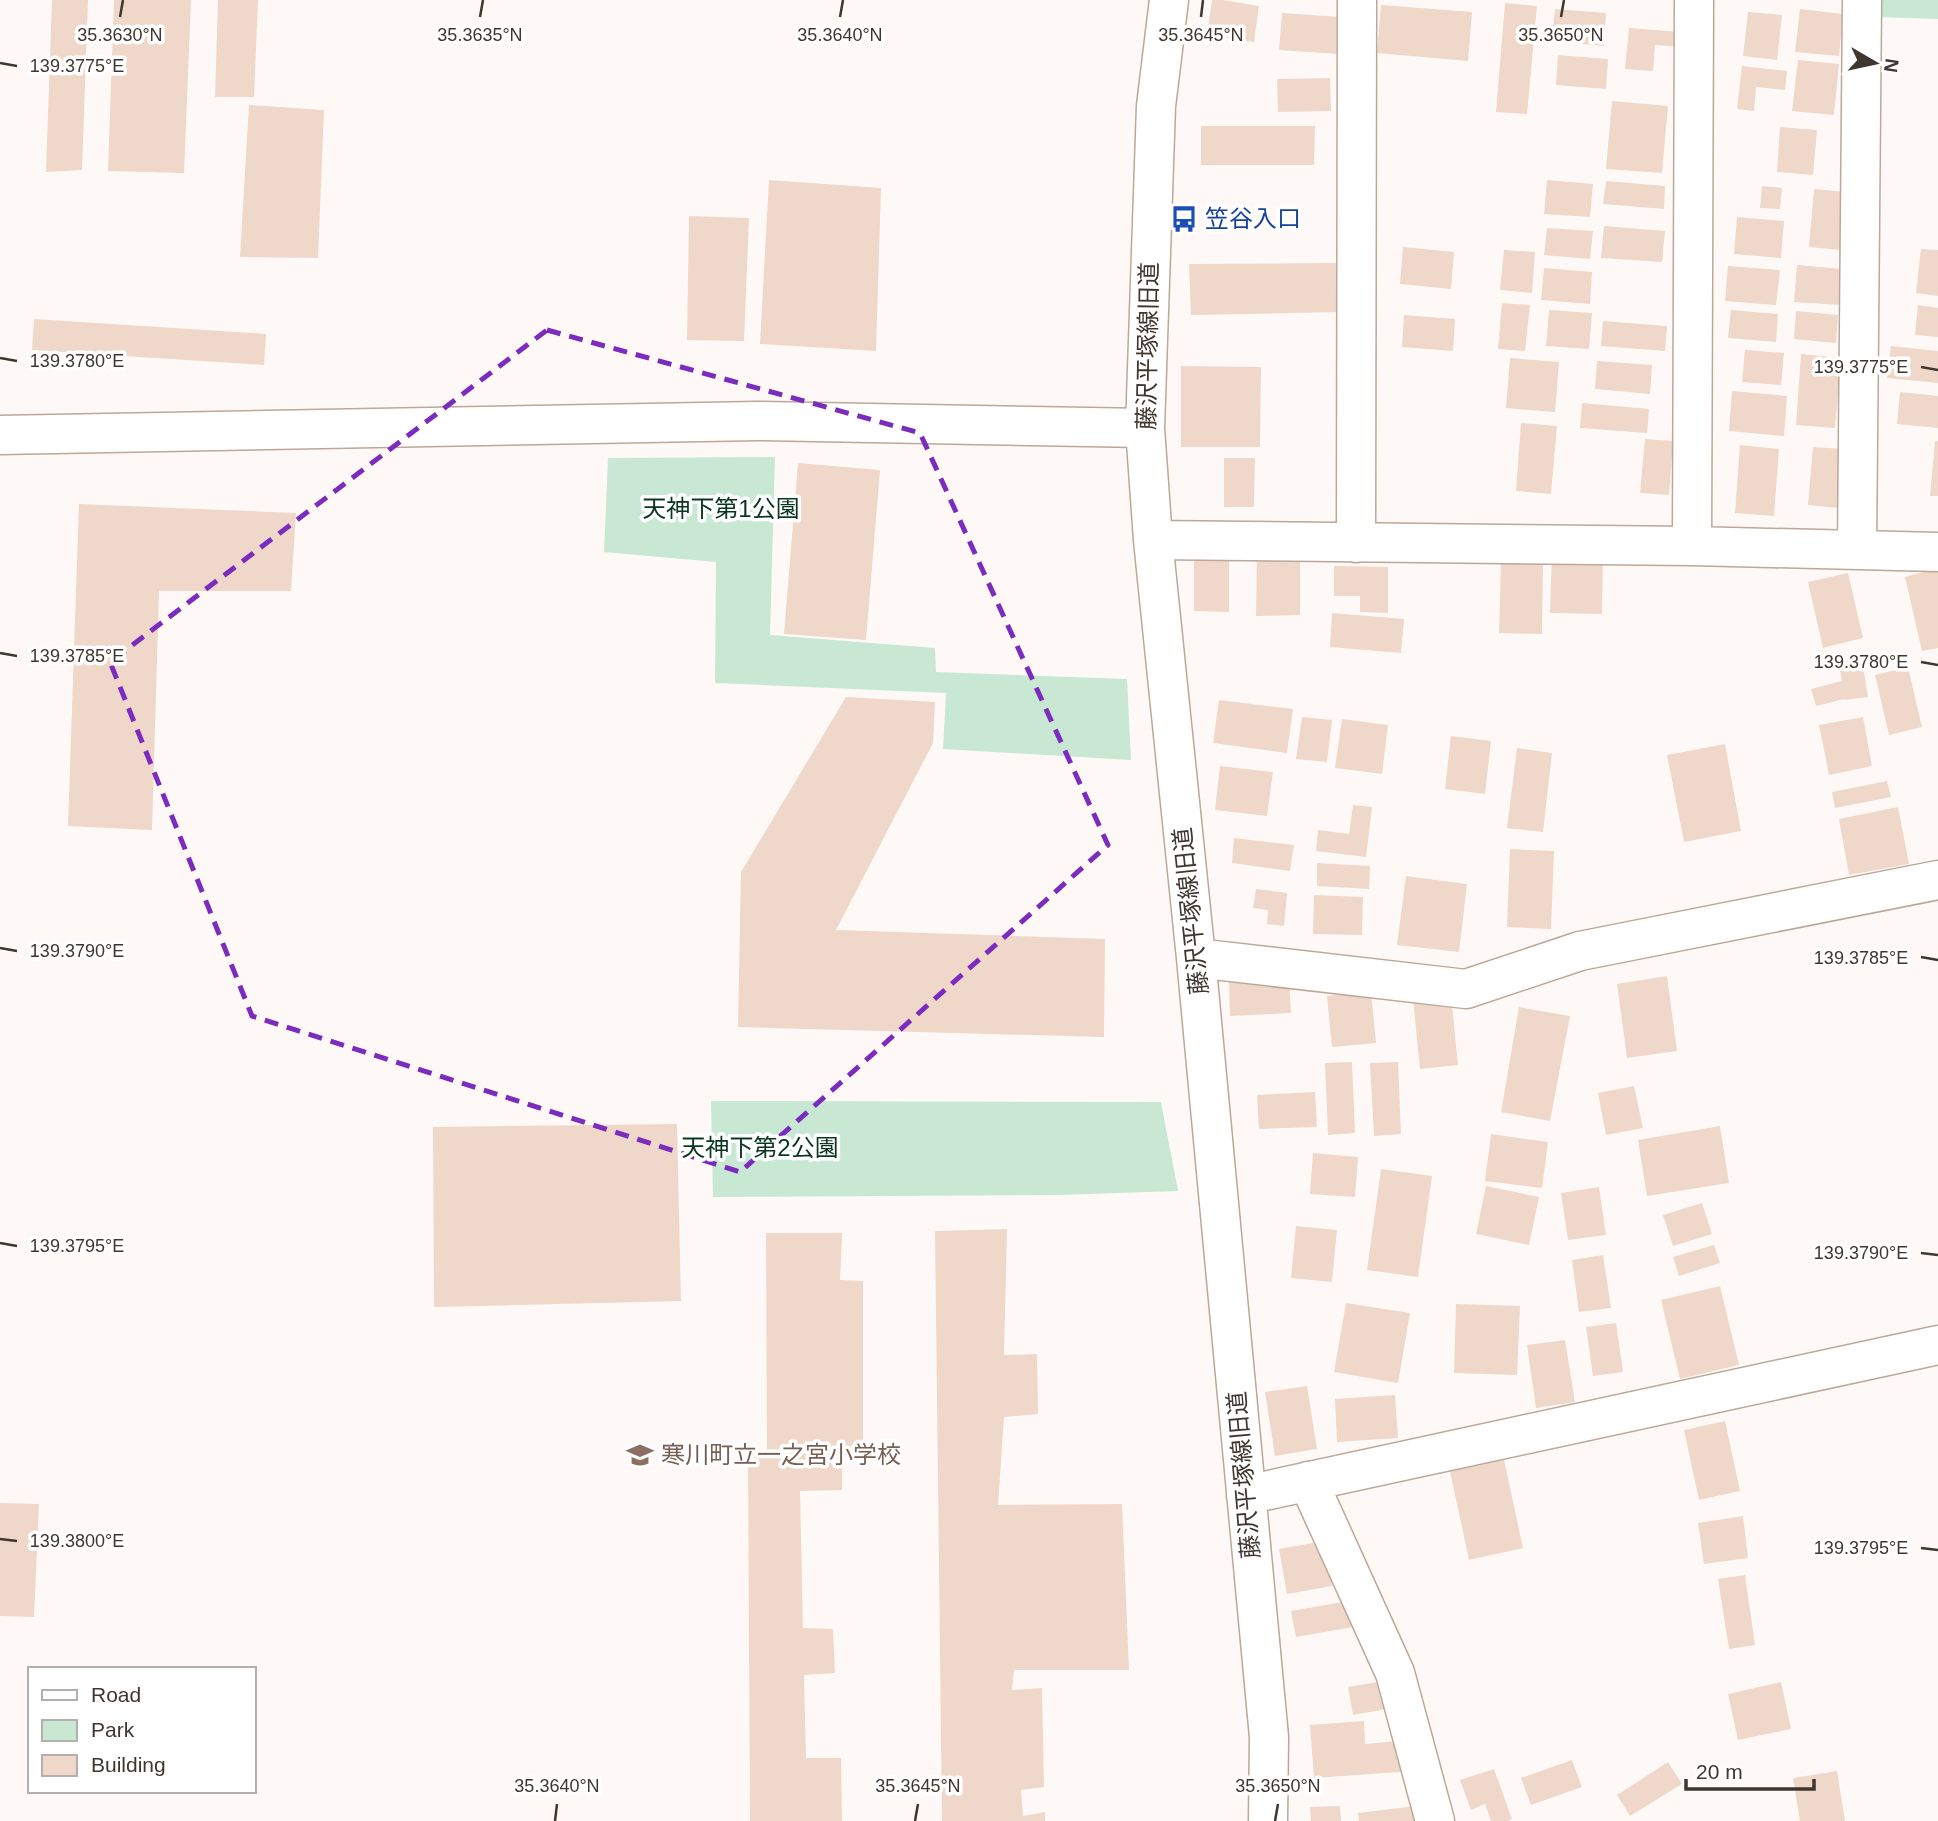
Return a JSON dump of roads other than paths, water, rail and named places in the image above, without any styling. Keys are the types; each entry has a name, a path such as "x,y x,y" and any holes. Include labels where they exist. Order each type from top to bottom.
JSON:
{"street":[{"name":"藤沢平塚線旧道","path":"1169,0 1156,106 1145,428 1153,540 1196,958 1269,1737 1268,1821"},
{"path":"1356,543 1357,0"},
{"path":"1692,547 1694,0"},
{"path":"1857,550 1863,0"},
{"path":"0,435 758,421 1145,428"},
{"path":"1153,540 1938,552"},
{"path":"1196,958 1466,989 1580,951 1938,880"},
{"path":"1246,1495 1938,1345"},
{"path":"1308,1481 1395,1673 1435,1821"}],"place":[{"name":"笠谷入口","path":"1184,219"},
{"name":"寒川町立一之宮小学校","path":"640,1455"}],"park label":[{"name":"天神下第1公園","path":"721,509"},
{"name":"天神下第2公園","path":"760,1148"}]}
